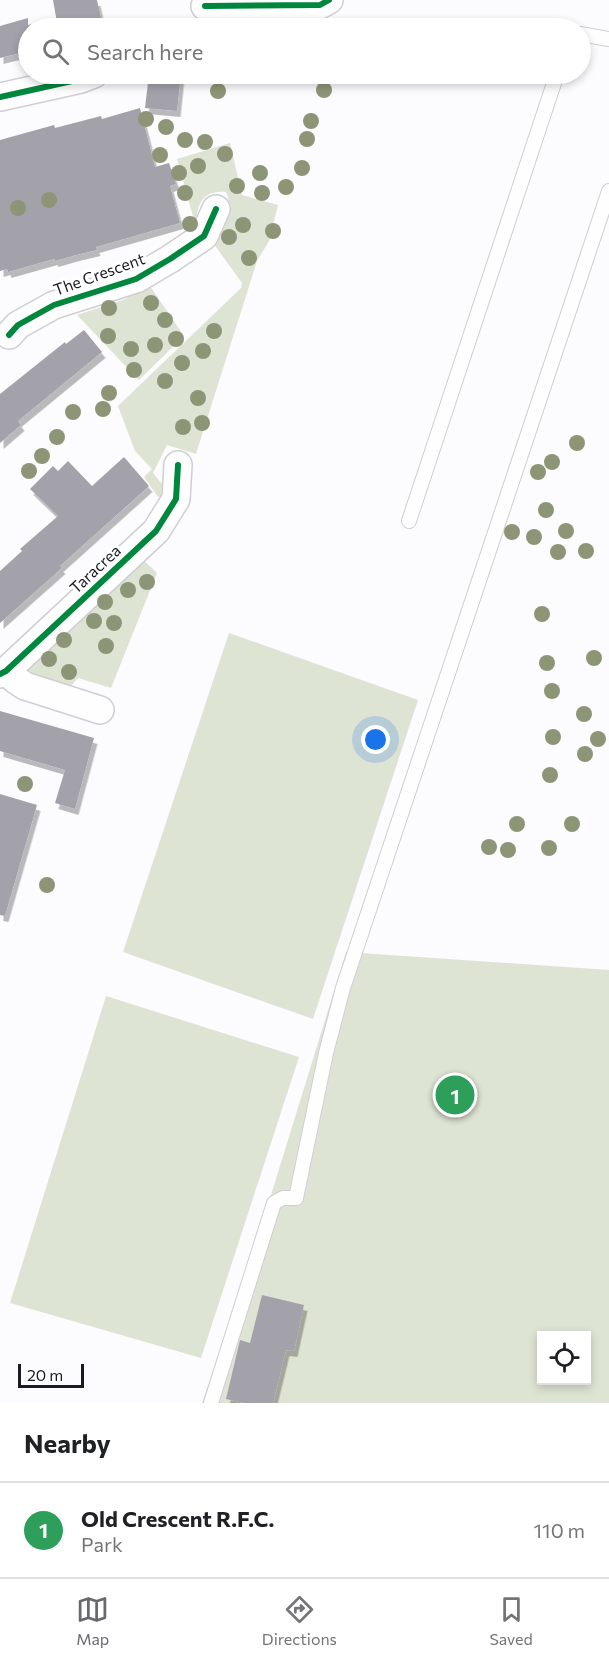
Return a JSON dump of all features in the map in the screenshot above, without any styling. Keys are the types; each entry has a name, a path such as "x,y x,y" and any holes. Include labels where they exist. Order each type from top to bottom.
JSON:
{"street":[{"path":"205,6 320,4 329,0"},
{"path":"0,97 58,84"},
{"name":"The Crescent","path":"3,336 54,305 136,279 170,260 204,236 216,209"},
{"name":"Taracrea","path":"100,710 25,686 3,672 156,531 176,499 178,465"}],"lane":[{"path":"591,36 609,39"},
{"path":"409,521 554,84"},
{"path":"211,1403 274,1203 282,1198 296,1198 326,1053 343,988 609,190"}],"green space":[{"path":"230,143 242,195 278,205 269,241 257,261 196,454 167,445 153,473 165,488 164,499 158,497 144,477 152,469 135,451 118,406 241,288 242,283 211,240 228,211 226,192 217,192 205,197 197,212 196,227 177,159"},
{"path":"150,286 184,336 139,380 77,315 123,300"},
{"path":"140,557 157,573 111,688 78,678 70,687 30,677 29,666"},
{"path":"229,633 418,700 313,1019 123,952"},
{"path":"346,952 609,970 609,1403 202,1403 263,1221"},
{"path":"106,996 299,1057 201,1358 10,1303"}],"building":[{"path":"53,0 97,0 101,18 56,18"},
{"path":"18,21 18,54 0,58 0,26"},
{"path":"148,84 180,84 177,111 145,108"},
{"path":"140,108 155,167 169,163 176,184 170,186 180,223 96,247 97,250 8,272 7,269 0,271 0,140 54,125 55,128 101,116 102,119"},
{"path":"84,330 102,352 18,421 21,425 0,443 0,394 65,342 66,344"},
{"path":"124,457 149,486 0,623 0,571 22,551 20,549 58,516 30,489 53,466 58,471 68,461 92,486"},
{"path":"0,711 94,738 75,809 55,803 65,770 0,751"},
{"path":"0,794 37,805 5,916 0,915"},
{"path":"262,1295 304,1305 294,1351 286,1350 273,1403 245,1403 226,1399 240,1340 250,1343"}],"cycle path":[{"path":"205,6 320,5 329,0"},
{"path":"0,97 58,84"},
{"path":"9,335 18,325 54,305 136,279 170,259 204,236 216,209"},
{"path":"0,674 6,671 156,531 176,499 178,465"}],"place":[{"name":"Old Crescent R.F.C.","path":"455,1095"}]}
